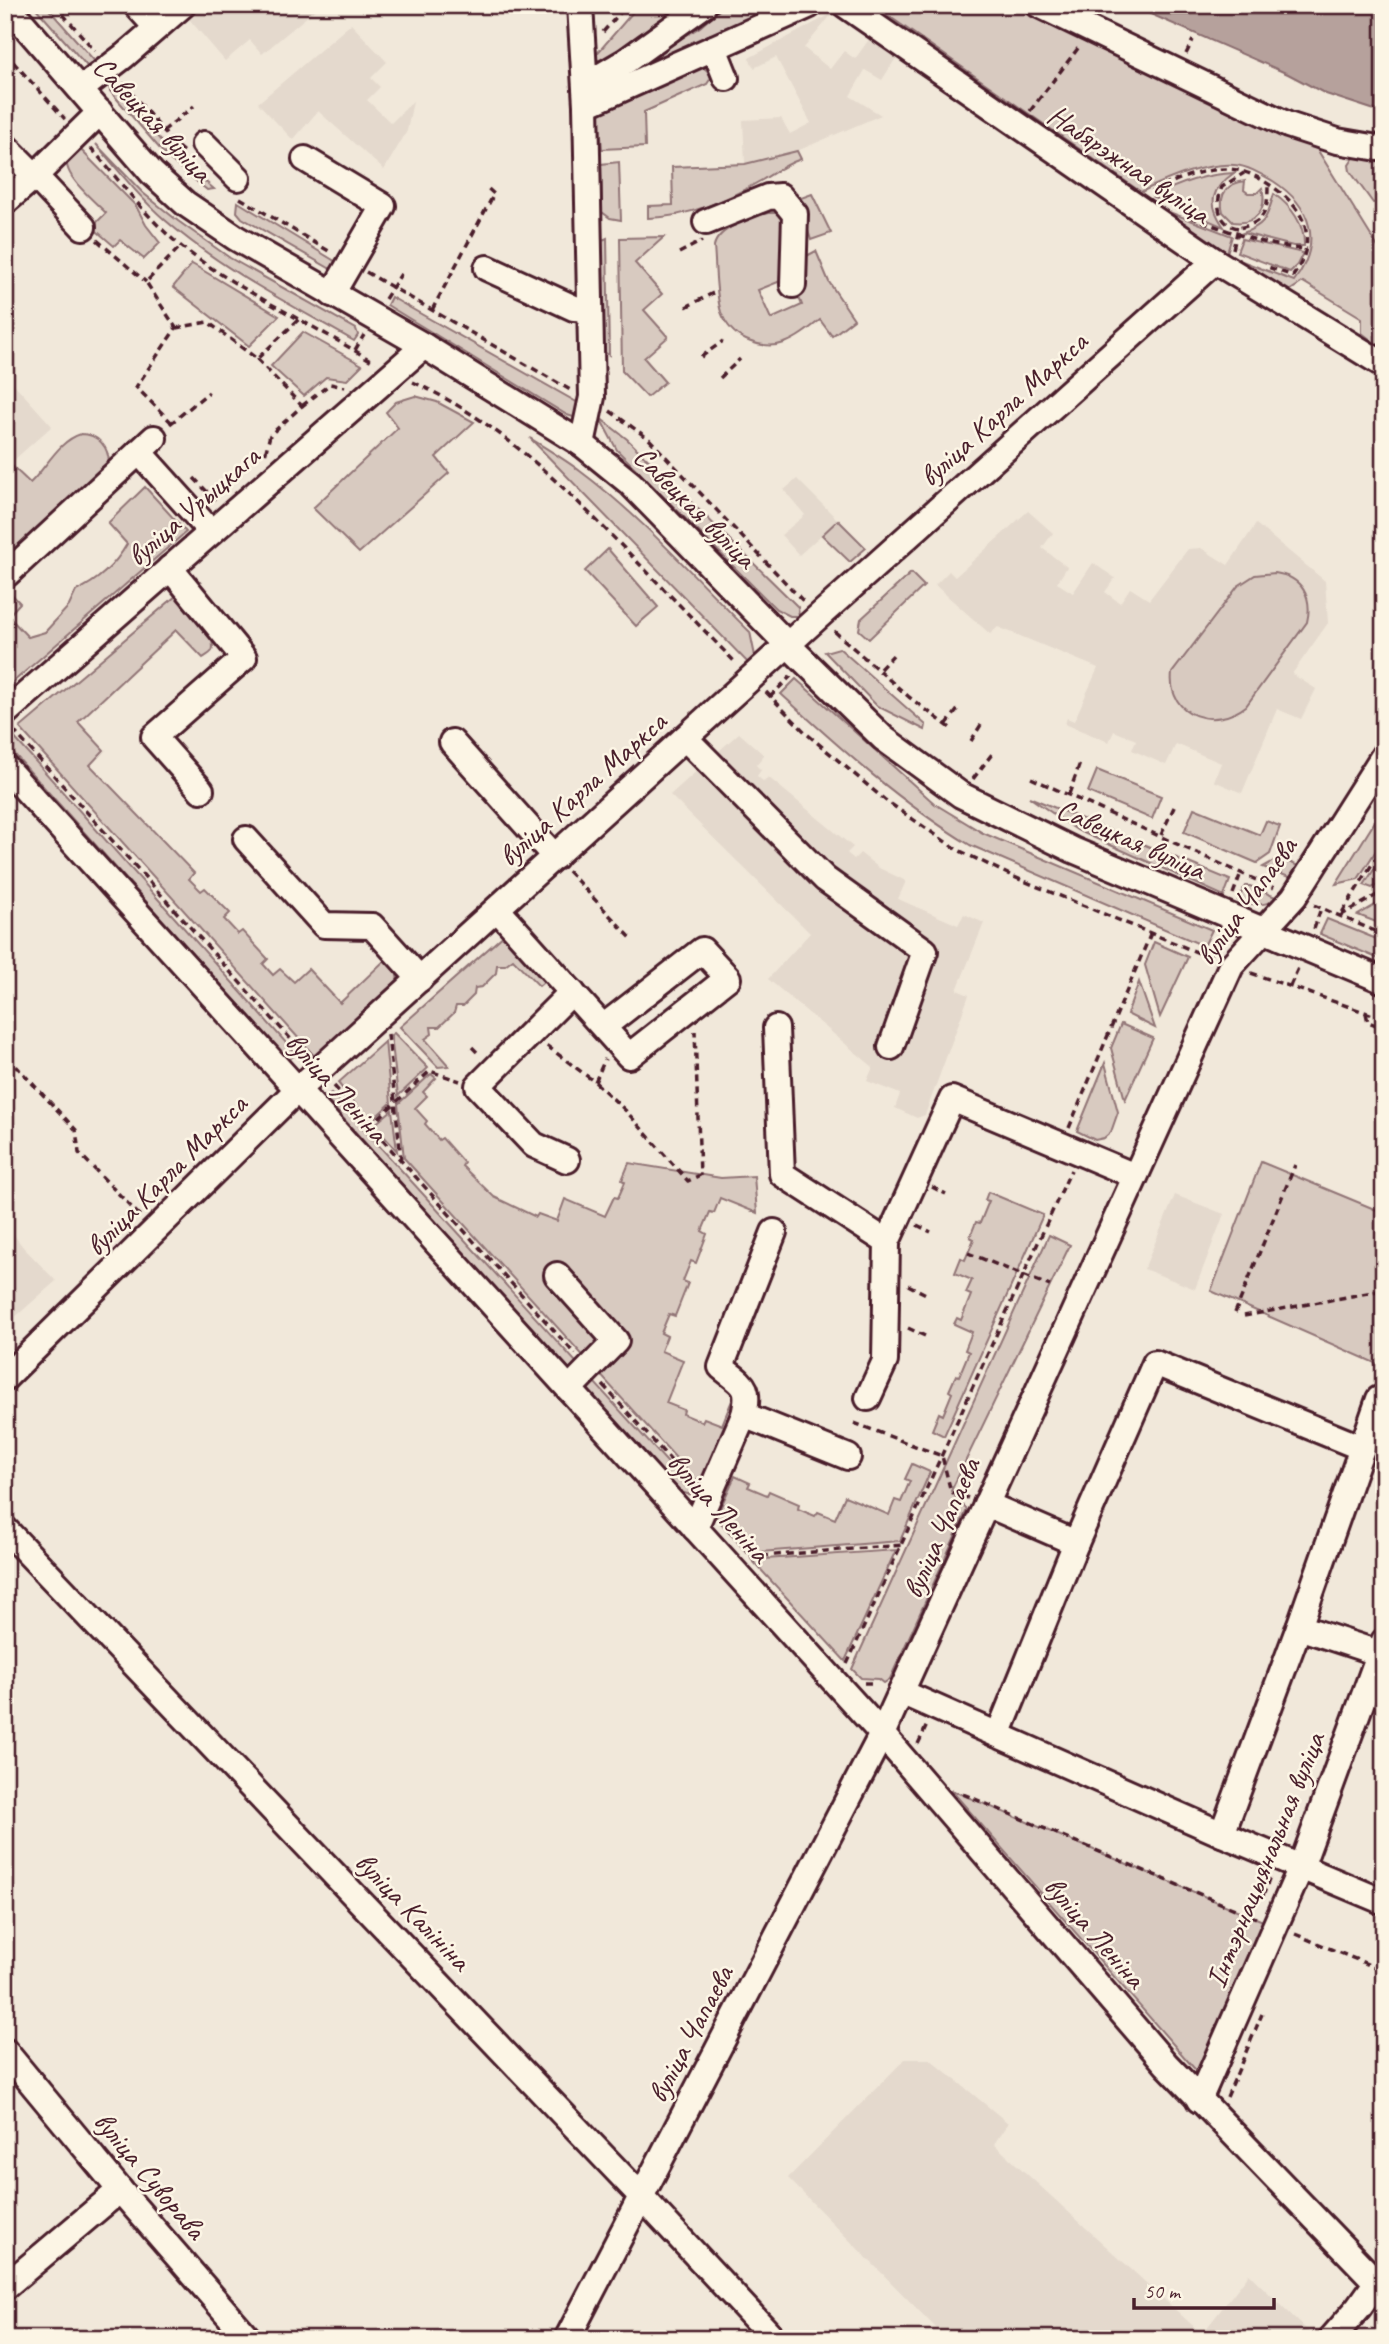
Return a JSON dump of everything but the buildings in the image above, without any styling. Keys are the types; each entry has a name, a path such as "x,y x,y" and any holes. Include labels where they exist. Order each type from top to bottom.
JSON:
{"street":[{"name":"Савецкая вуліца","path":"7,5 152,173 186,204 236,239 424,346 582,444 630,483 883,738 961,795 1073,850 1384,981"},
{"path":"136,5 156,27"},
{"path":"81,89 183,5"},
{"path":"580,5 586,95 592,402 582,444"},
{"path":"586,95 626,61 704,5"},
{"path":"586,95 714,48 810,5"},
{"name":"Набярэжная вуліца","path":"845,5 1222,265 1384,365"},
{"path":"1039,5 1288,125 1337,141 1384,149"},
{"path":"714,48 726,78"},
{"path":"5,202 100,112"},
{"path":"6,147 83,228"},
{"path":"198,152 234,185"},
{"path":"305,159 383,206 332,294"},
{"path":"706,230 768,197 780,196 795,214 793,285"},
{"name":"вуліца Карла Маркса","path":"5,1378 319,1070 818,617 1222,265"},
{"path":"487,268 574,308 590,309"},
{"name":"вуліца Урыцкага","path":"5,713 211,532 385,368 424,346"},
{"path":"5,572 7,574 155,438 211,532"},
{"path":"170,568 244,658 154,737 201,790"},
{"path":"685,738 825,879 925,951 891,1047"},
{"path":"452,742 555,857"},
{"name":"вуліца Чапаева","path":"567,2339 882,1734 1231,965 1294,897 1384,755"},
{"name":"вуліца Леніна","path":"5,767 882,1734 1199,2100 1380,2287"},
{"path":"246,839 324,925 372,926 420,979"},
{"path":"498,909 603,1027 629,1056 728,978 702,950 603,1027"},
{"path":"567,1160 534,1146 478,1086 572,992"},
{"path":"776,1028 782,1174 887,1242"},
{"path":"868,1398 886,1361 887,1242 953,1098 1135,1176"},
{"path":"695,1528 744,1415 748,1398 744,1387 721,1367 774,1232"},
{"path":"557,1275 616,1341 569,1389"},
{"path":"999,1735 1076,1543 1155,1363 1362,1448"},
{"path":"1222,1834 1299,1627 1379,1399 1384,1401"},
{"path":"744,1415 848,1457"},
{"path":"986,1504 1076,1543"},
{"name":"вуліца Калініна","path":"5,1529 774,2339"},
{"path":"1299,1627 1382,1650"},
{"name":"Інтэрнацыянальная вуліца","path":"1199,2100 1301,1867 1382,1650"},
{"path":"901,1692 1222,1834 1384,1902"},
{"name":"вуліца Суворава","path":"5,2051 120,2190 249,2339"},
{"path":"5,2287 120,2190"},
{"path":"1331,2339 1380,2287"}],"path":[{"path":"55,5 163,131 198,152"},
{"path":"583,54 627,5"},
{"path":"1018,126 1092,31"},
{"path":"5,53 181,246 221,274 385,368 471,412 527,454 582,506 751,678 826,750 886,800 956,849 1014,877 1231,965 1379,1017"},
{"path":"163,131 194,106"},
{"path":"1134,206 1158,189 1203,172 1229,169 1246,172 1268,184 1294,205 1307,233 1307,249 1302,264 1293,276 1256,263"},
{"path":"1246,172 1222,187 1218,199 1220,215 1225,223 1238,228 1261,219 1267,208 1268,184"},
{"path":"234,185 349,263 614,413 649,439 818,617 909,697 953,730"},
{"path":"432,310 494,194 485,186"},
{"path":"1190,216 1236,234 1290,248 1307,249"},
{"path":"83,228 146,282 176,328"},
{"path":"1222,265 1238,228"},
{"path":"678,253 706,230"},
{"path":"146,282 181,246"},
{"path":"392,286 401,274"},
{"path":"686,307 713,293"},
{"path":"257,359 299,318"},
{"path":"209,392 155,438 136,387 176,328 208,322 257,359 302,406"},
{"path":"701,357 723,341"},
{"path":"720,378 740,359"},
{"path":"367,371 385,368"},
{"path":"264,459 270,435 302,406 330,384 349,387"},
{"path":"191,475 218,503"},
{"path":"880,669 896,652"},
{"path":"946,725 959,708"},
{"path":"971,741 982,723"},
{"path":"5,725 15,731 707,1501"},
{"path":"961,795 992,754"},
{"path":"1069,795 1080,763"},
{"path":"1031,778 1384,935"},
{"path":"1160,836 1175,805"},
{"path":"1340,916 1384,845"},
{"path":"555,857 631,938"},
{"path":"1340,916 1384,891"},
{"path":"836,1657 846,1668 1072,1168 1062,1145 1151,933"},
{"path":"531,1033 595,1082 626,1111 688,1181 700,1175 694,1004"},
{"path":"1366,1013 1368,1021 1384,1028"},
{"path":"387,1024 401,1161"},
{"path":"5,1075 17,1067 76,1130 79,1153 154,1231"},
{"path":"369,1126 430,1071 478,1086"},
{"path":"1236,1313 1295,1166"},
{"path":"968,1252 1050,1286"},
{"path":"1244,1316 1384,1290"},
{"path":"854,1423 942,1456"},
{"path":"942,1456 951,1492 986,1504"},
{"path":"753,1567 744,1557 903,1545"},
{"path":"860,1684 876,1683"},
{"path":"951,1790 1384,1971"}],"shaded area":[{"path":"45,5 100,67 87,66 34,6"},
{"path":"206,5 248,5 252,10 257,5 321,5 262,54 250,40 225,61 189,19"},
{"path":"639,5 684,5 614,58 600,61 594,57"},
{"path":"725,5 792,5 622,81 624,73 700,27"},
{"path":"873,5 1019,5 1317,149 1384,257 1384,350 1362,333 1362,318 1303,282 1289,291 1234,258 1294,281 1303,267 1308,253 1309,226 1297,202 1273,181 1244,167 1222,165 1186,173 1141,192"},
{"path":"1130,5 1384,5 1384,113 1326,94 1288,74"},
{"path":"833,13 804,48 830,69 844,51 855,59 870,38 896,58 882,80 865,70 850,96 881,115 797,151 745,164 743,120 781,118 790,134 811,123 776,57 754,68 749,58"},
{"path":"351,24 387,62 371,78 380,87 367,100 391,123 413,101 407,131 384,170 318,111 293,140 258,103"},
{"path":"697,67 704,68 709,73 711,78 707,84 644,112 645,147 602,149 599,111"},
{"path":"108,79 168,149 214,189 207,190 167,157 110,91"},
{"path":"75,144 136,206 160,243 144,259 120,240 114,246 92,227 106,213 70,173 67,159"},
{"path":"96,144 143,193 178,221 230,258 356,329 358,335 354,341 256,285 187,238 146,202"},
{"path":"797,151 801,159 721,201 693,211 648,218 648,206 673,205 672,167 745,164"},
{"path":"1357,153 1384,156 1384,201 1373,203 1350,171 1349,165"},
{"path":"619,162 621,220 610,218 602,212 601,164"},
{"path":"1234,173 1220,185 1214,197 1215,211 1224,227 1153,197 1192,180"},
{"path":"1245,181 1244,190 1248,193 1257,193 1262,188 1263,203 1253,218 1233,222 1223,212 1223,195 1229,187"},
{"path":"812,194 831,233 811,240 798,199"},
{"path":"1274,194 1296,216 1302,230 1304,246 1293,246 1243,233 1262,222"},
{"path":"238,202 338,263 335,268 329,268 242,218 237,212"},
{"path":"1156,207 1232,236 1227,253"},
{"path":"776,213 785,222 788,278 758,290 771,319 802,305 797,293 803,258 816,251 829,282 854,319 832,336 820,320 794,339 767,346 741,338 725,321 718,296 714,246 728,229 744,220"},
{"path":"664,237 635,263 662,294 644,310 668,337 644,358 665,382 647,397 622,371 620,238"},
{"path":"607,238 609,355 599,349 598,242"},
{"path":"1242,239 1303,253 1290,272 1237,252"},
{"path":"192,264 279,316 249,346 173,287"},
{"path":"391,297 580,404 578,414 573,417 567,415 387,305"},
{"path":"303,332 362,365 347,380 326,377 304,396 271,366"},
{"path":"5,374 52,426 5,468"},
{"path":"415,396 437,402 474,422 436,457 449,473 359,553 313,508 398,428 386,412 396,402"},
{"path":"600,418 627,439 798,607 799,616 790,616 776,609 617,450"},
{"path":"81,434 93,436 105,447 109,464 15,553 5,553 5,468 10,464 30,483 59,448"},
{"path":"530,438 580,471 625,508 750,632 755,656 751,666"},
{"path":"797,479 838,520 799,555 781,535 805,515 784,490"},
{"path":"145,487 186,532 5,689 5,587 20,603 8,616 28,637 45,632 69,606 76,591 99,577 122,552 127,544 108,523"},
{"path":"1028,511 1053,533 1042,548 1067,567 1057,583 1073,593 1093,563 1115,578 1105,592 1120,603 1130,588 1149,600 1188,549 1201,548 1228,565 1256,524 1325,581 1328,623 1292,674 1316,689 1301,719 1277,709 1242,793 1214,781 1221,763 1176,744 1166,765 1132,750 1136,740 1114,731 1109,742 1065,724 1067,718 1074,721 1098,668 998,627 990,634 935,585 949,571 955,577"},
{"path":"838,520 866,548 850,562 822,535"},
{"path":"608,549 658,607 636,626 585,571"},
{"path":"911,573 924,586 869,639 859,630 861,619"},
{"path":"1275,573 1292,579 1303,590 1308,604 1307,622 1246,706 1234,713 1208,718 1185,710 1177,701 1172,673 1238,586 1255,575"},
{"path":"176,596 206,630 213,645 212,651 203,658 176,630 78,722 104,750 90,765 194,873 189,879 201,891 205,888 230,913 224,919 238,934 242,931 268,959 263,964 273,975 280,969 294,982 308,969 340,1003 386,959 396,968 398,982 318,1060 20,728"},
{"path":"839,648 926,725 925,730 877,706 825,652"},
{"path":"796,679 935,804 983,833 1212,930 1204,946 970,845 945,829 872,774 781,694"},
{"path":"739,733 764,755 756,765 761,770 757,776 764,782 768,777 853,847 847,853 854,859 860,853 879,868 906,881 898,899 958,925 964,914 984,923 957,990 969,995 925,1115 917,1118 895,1108 900,1094 867,1081 873,1067 768,979 810,933 670,795"},
{"path":"12,735 296,1054 288,1060 8,747 5,740"},
{"path":"1097,770 1161,796 1152,819 1088,792"},
{"path":"1029,797 1230,880 1224,896 1077,830"},
{"path":"1384,807 1384,838 1358,879 1336,884"},
{"path":"1194,808 1260,835 1266,821 1280,826 1270,854 1257,863 1184,832"},
{"path":"1384,854 1384,882 1372,888 1364,885"},
{"path":"1279,858 1301,867 1294,879 1263,867"},
{"path":"1245,886 1280,899 1259,904 1238,900"},
{"path":"1384,900 1384,925 1358,915"},
{"path":"1327,919 1384,942 1384,961 1320,934"},
{"path":"505,934 546,980 539,986 513,959 505,965 497,965 496,973 482,987 475,988 474,995 463,1006 456,1006 454,1013 439,1027 431,1027 432,1034 425,1039 449,1066 438,1067 400,1027"},
{"path":"1154,942 1188,957 1160,1017 1145,965"},
{"path":"1139,982 1155,1028 1127,1014"},
{"path":"1121,1024 1153,1038 1125,1100 1111,1048"},
{"path":"394,1033 428,1068 398,1096 391,1035"},
{"path":"385,1041 391,1103 370,1122 338,1083"},
{"path":"1105,1063 1118,1112 1111,1132 1104,1138 1095,1140 1077,1131"},
{"path":"431,1074 436,1078 423,1092 427,1096 415,1108 427,1121 425,1124 439,1140 442,1138 464,1163 462,1166 494,1197 536,1217 538,1214 557,1221 565,1199 605,1216 614,1197 618,1198 629,1163 721,1178 754,1176 757,1213 720,1198 702,1231 707,1234 696,1263 691,1261 683,1281 688,1283 675,1316 669,1314 661,1333 667,1336 661,1351 683,1360 666,1403 684,1410 683,1414 702,1422 704,1418 722,1425 735,1393 740,1398 704,1489 404,1158 398,1104"},
{"path":"331,1093 697,1495 681,1492 669,1482 325,1098"},
{"path":"392,1110 397,1151 374,1125"},
{"path":"1261,1162 1384,1213 1384,1367 1211,1291"},
{"path":"988,1192 1043,1215 944,1436 932,1430 939,1413 943,1415 952,1393 949,1391 969,1352 965,1350 972,1332 954,1324 957,1318 961,1320 971,1295 966,1293 972,1280 955,1273 961,1258 965,1260 974,1239 970,1237 976,1222 980,1223 989,1201 985,1200"},
{"path":"1175,1195 1224,1214 1195,1289 1144,1269"},
{"path":"5,1223 23,1247 56,1281 5,1326"},
{"path":"1049,1235 1070,1245 951,1491 967,1510 890,1679 884,1683 879,1679 861,1678 852,1669"},
{"path":"912,1464 930,1472 900,1541 747,1553 716,1517 735,1476 750,1483 748,1487 767,1495 769,1491 799,1504 798,1509 815,1516 818,1512 835,1519 845,1496 889,1515 895,1500 901,1502 910,1481 905,1479"},
{"path":"896,1550 845,1661 752,1560"},
{"path":"951,1790 1275,1926 1207,2082 1193,2067"},
{"path":"905,2059 930,2059 1008,2123 994,2144 1202,2334 1249,2274 1309,2332 1302,2339 935,2339 940,2332 788,2178"}]}
